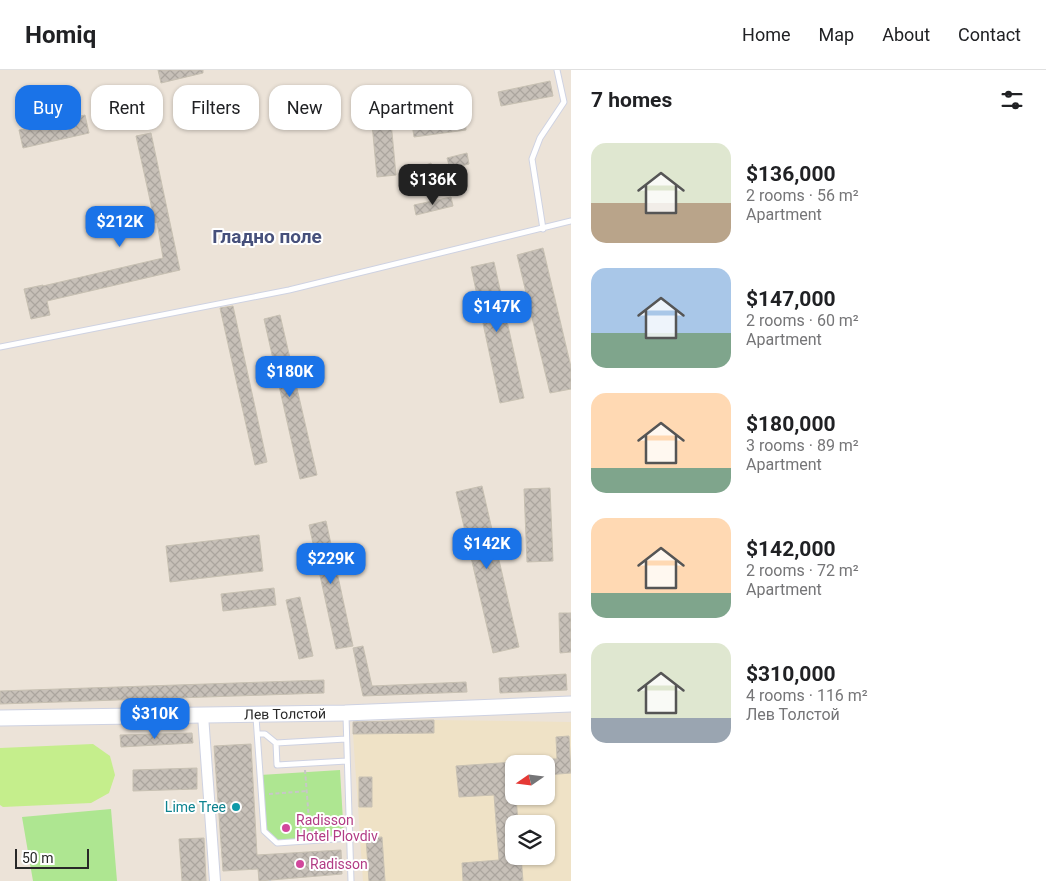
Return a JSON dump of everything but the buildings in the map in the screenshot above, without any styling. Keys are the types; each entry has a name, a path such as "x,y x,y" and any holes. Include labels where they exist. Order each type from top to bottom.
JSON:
{"street":[{"name":"Лев Толстой","path":"0,718 345,713 571,704"},
{"path":"203,715 216,881"}],"lane":[{"path":"543,229 532,159 540,138 564,102 557,70"},
{"path":"0,348 289,290 571,221"},
{"path":"345,713 351,881"},
{"path":"256,714 264,831 277,843 350,838"},
{"path":"258,734 265,734 276,743 346,739"},
{"path":"276,743 277,765 347,761"}],"path":[{"path":"304,763 310,840"},
{"path":"262,794 306,791"}],"shaded area":[{"path":"434,720 571,722 571,881 363,881 353,734 434,733"}],"green space":[{"path":"93,744 110,756 115,775 109,793 91,803 3,807 0,805 0,748"},
{"path":"340,770 344,838 277,843 264,831 260,775"},
{"path":"111,809 117,881 33,881 22,817"}],"place":[{"name":"Lime Tree","path":"236,807"},
{"name":"Radisson Hotel Plovdiv","path":"286,828"},
{"name":"Radisson","path":"300,864"}],"district":[{"name":"Гладно поле","path":"267,236"}]}
